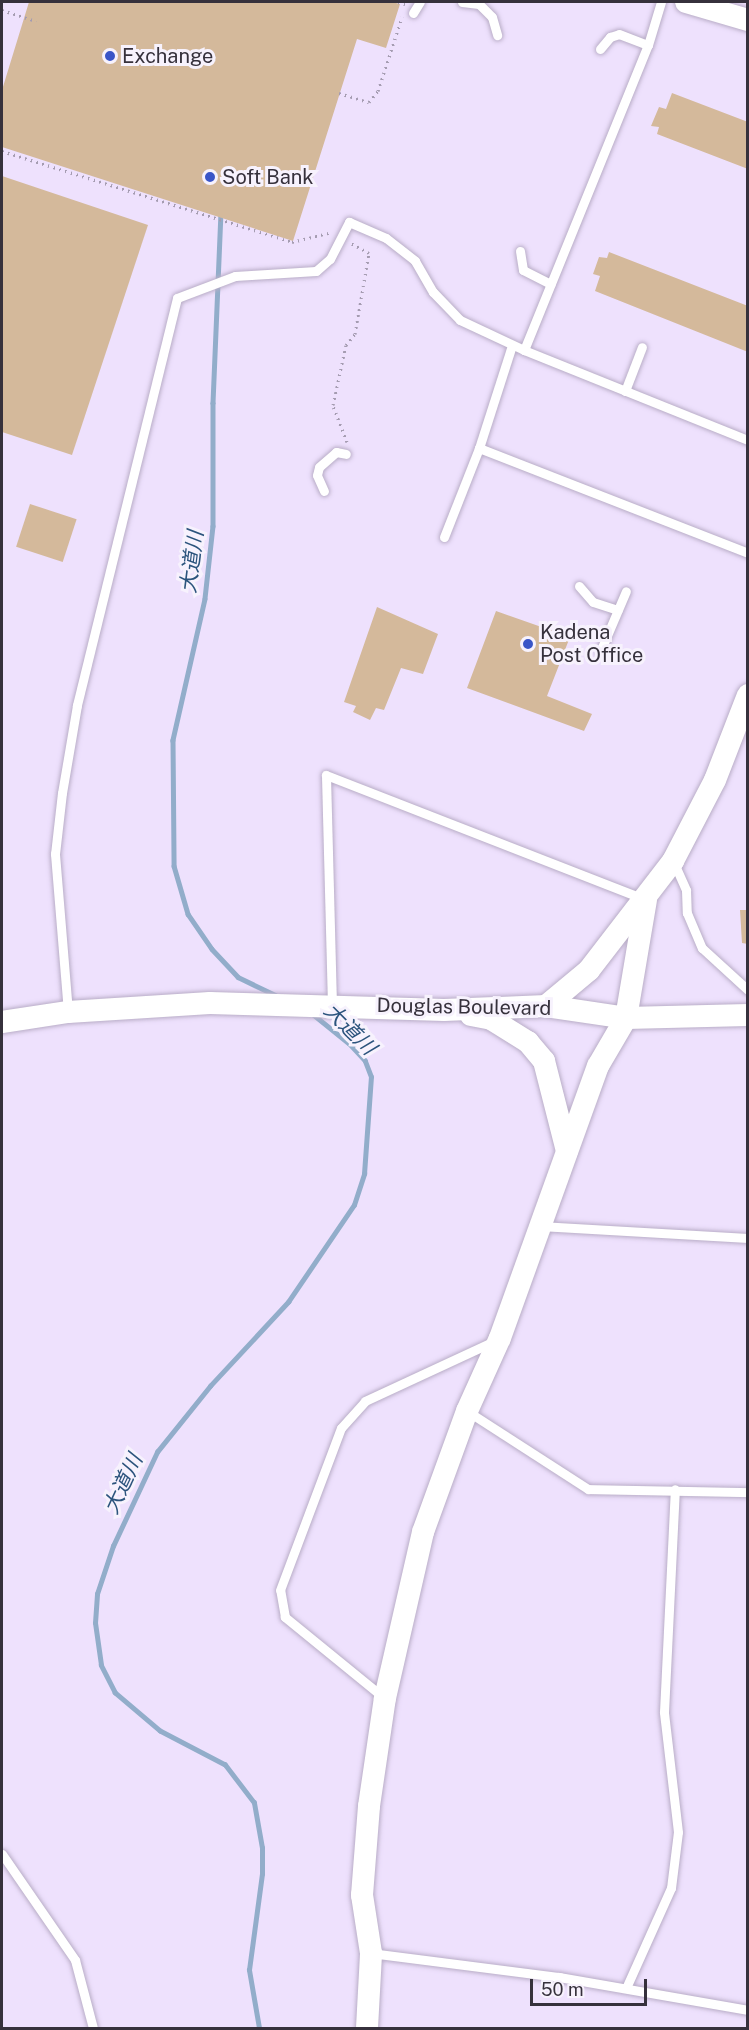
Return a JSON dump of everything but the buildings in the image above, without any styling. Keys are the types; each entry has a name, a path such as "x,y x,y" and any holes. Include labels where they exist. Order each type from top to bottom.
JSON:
{"street":[{"path":"686,2 747,20"},
{"path":"546,1006 589,970 646,900 673,861 715,780 747,695"},
{"path":"367,2028 371,1953 362,1895 369,1806 385,1698 423,1533 467,1410 500,1338 598,1066 626,1018 646,900"},
{"name":"Douglas Boulevard","path":"2,1022 68,1012 210,1003 444,1010 546,1006 626,1018 747,1016"},
{"path":"444,1010 491,1019 528,1042 544,1060 567,1150"}],"lane":[{"path":"413,13 420,2"},
{"path":"462,2 478,4 492,17 497,35"},
{"path":"524,350 648,45 661,2"},
{"path":"600,49 609,37 620,34 648,45"},
{"path":"68,1012 56,854 62,793 77,705 177,298 235,276 316,271 330,259 349,222 386,238 415,261 433,292 460,320 512,345 747,440"},
{"path":"520,251 523,270 551,285"},
{"path":"444,537 479,448 512,345"},
{"path":"625,390 642,347"},
{"path":"479,448 747,553"},
{"path":"324,491 317,475 319,467 336,452 347,450"},
{"path":"579,586 593,602 618,610"},
{"path":"600,652 626,591"},
{"path":"332,1005 326,775 646,900"},
{"path":"673,861 686,890 687,913 702,948 747,990"},
{"path":"540,1226 747,1238"},
{"path":"385,1698 285,1617 280,1590 341,1428 365,1401 500,1338"},
{"path":"467,1410 588,1489 747,1492"},
{"path":"626,1988 671,1888 678,1832 664,1712 675,1489"},
{"path":"2,1854 75,1960 93,2028"},
{"path":"371,1953 626,1988 747,2010"}],"path":[{"path":"339,93 369,102 378,91 408,2"},
{"path":"2,10 36,21"},
{"path":"2,151 292,242 328,230 369,253 355,334 346,345 333,405 347,450"}],"waterway":[{"name":"大道川","path":"221,212 213,403 213,526 205,599 173,740 174,866 188,914 212,949 238,977 275,995"},
{"name":"大道川","path":"259,2028 249,1970 262,1874 262,1848 254,1803 225,1765 160,1731 115,1693 101,1665 95,1623 97,1594 113,1546 157,1452 210,1386 288,1302 354,1205 364,1174 371,1077 365,1061 349,1044 312,1014"}],"place":[{"name":"Exchange","path":"110,56"},
{"name":"Soft Bank","path":"210,177"},
{"name":"Kadena Post Office","path":"528,644"}]}
